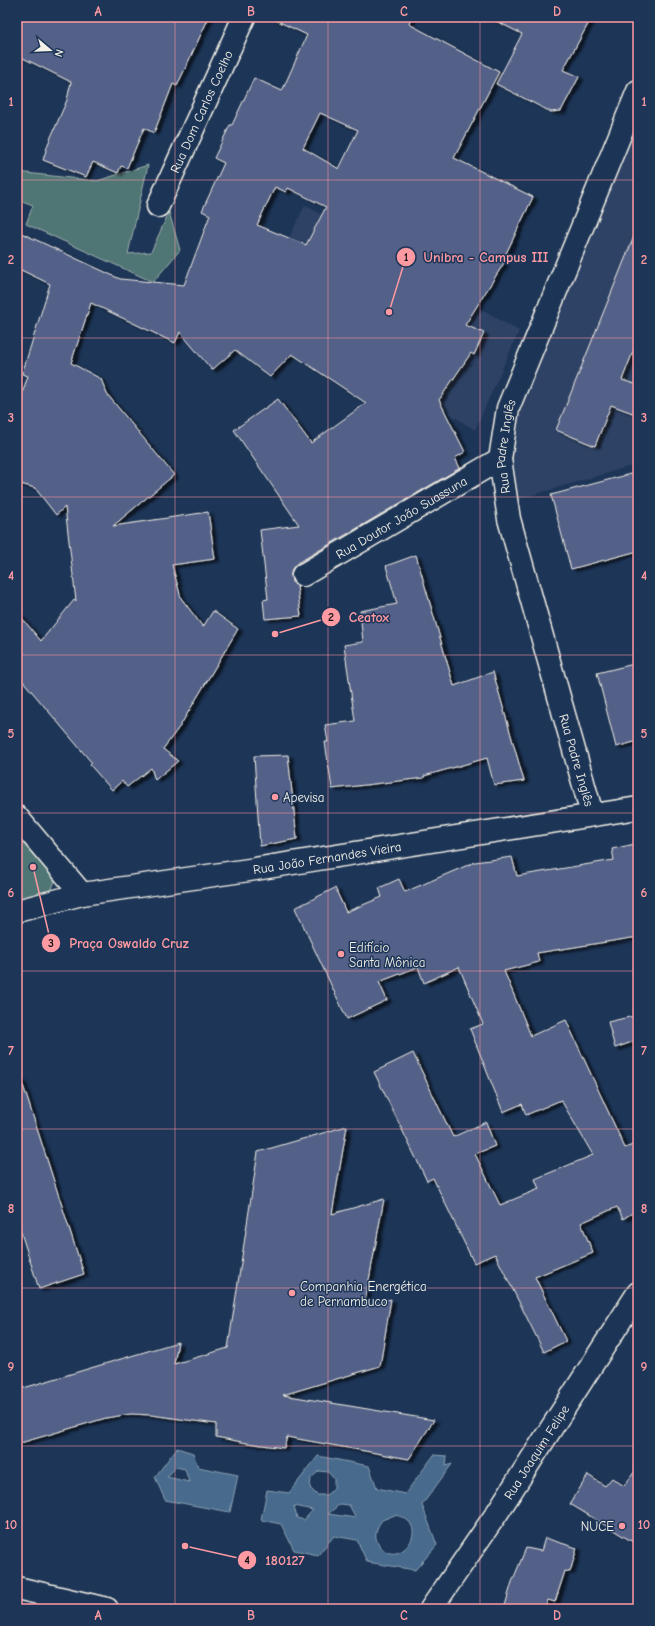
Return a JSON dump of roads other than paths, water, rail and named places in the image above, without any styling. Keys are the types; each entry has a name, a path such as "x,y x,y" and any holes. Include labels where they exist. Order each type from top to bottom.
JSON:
{"street":[{"name":"Rua Dom Carlos Coelho","path":"158,206 244,17"},
{"name":"Rua Padre Inglês","path":"592,814 509,519 500,459 508,408 638,91"},
{"name":"Rua Doutor João Suassuna","path":"302,575 500,459"},
{"name":"Rua João Fernandes Vieira","path":"17,911 82,894 249,870 592,814 638,808"},
{"path":"17,817 82,894"},
{"name":"Rua Joaquim Felipe","path":"431,1609 497,1513 638,1294"},
{"path":"17,1588 107,1609"}],"place":[{"name":"Unibra - Campus III","path":"389,312"},
{"name":"Ceatox","path":"275,634"},
{"name":"Apevisa","path":"275,797"},
{"name":"Praça Oswaldo Cruz","path":"33,867"},
{"name":"Edifício Santa Mônica","path":"341,954"},
{"name":"Companhia Energética de Pernambuco","path":"292,1293"},
{"name":"NUCE","path":"622,1526"},
{"name":"180127","path":"185,1546"}]}
